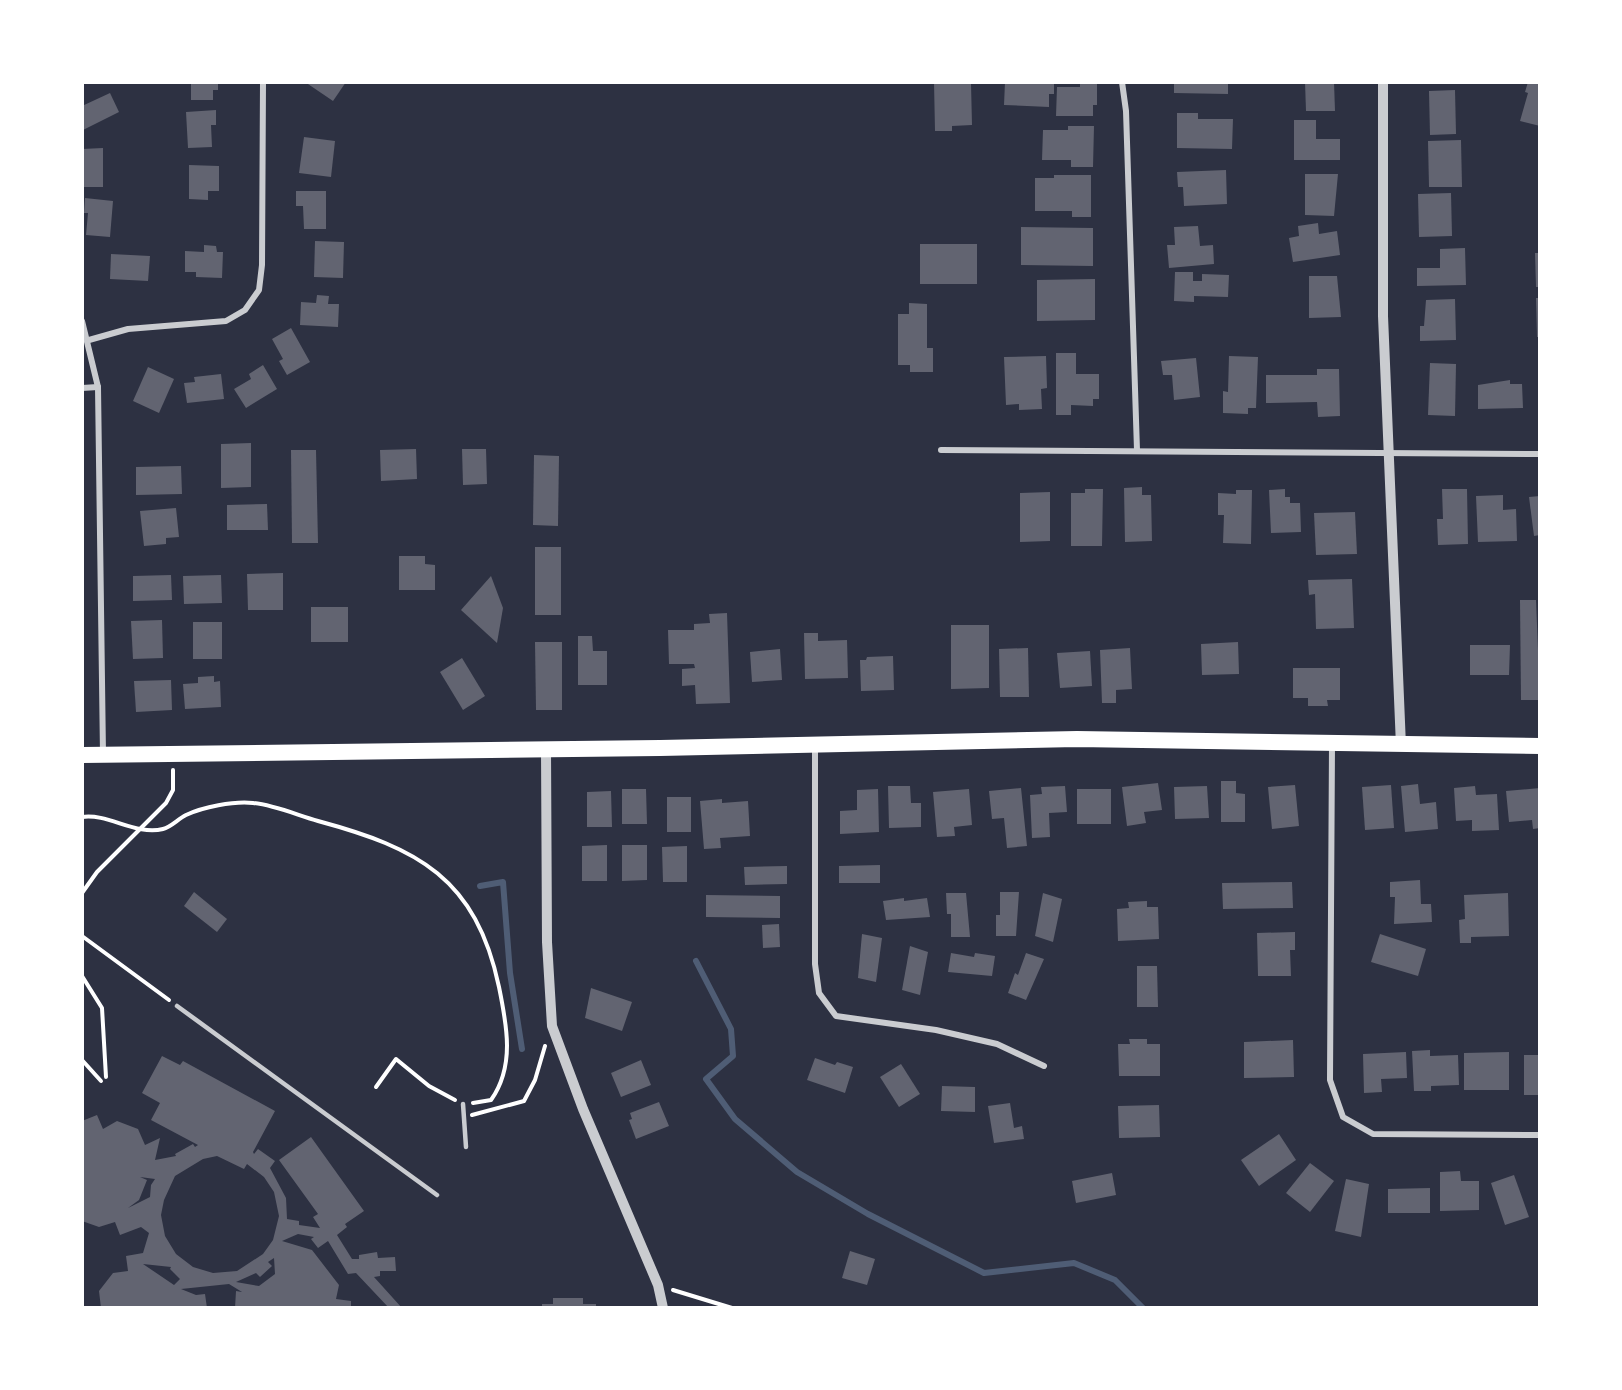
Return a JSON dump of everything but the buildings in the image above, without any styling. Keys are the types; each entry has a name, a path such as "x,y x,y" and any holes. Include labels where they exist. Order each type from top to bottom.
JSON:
{"highway":[{"path":"82,755 1077,739 1332,742 1401,746 1539,746"}],"street":[{"path":"89,340 128,329 226,321 245,310 259,290 263,82"},
{"path":"1122,82 1126,111 1137,450"},
{"path":"1383,82 1383,316 1401,746"},
{"path":"82,321 89,340 98,387 103,755"},
{"path":"82,388 98,387"},
{"path":"941,450 1137,450 1388,455 1539,454"},
{"path":"1332,742 1329,1080 1343,1117 1373,1134 1539,1135"},
{"path":"815,744 815,964 819,993 836,1016 936,1030 997,1044 1044,1066"},
{"path":"546,749 548,1003 552,1026 583,1108 658,1286 663,1308"}],"lane":[{"path":"177,1006 437,1196"},
{"path":"463,1104 466,1147"}],"path":[{"path":"82,893 97,872 166,803 173,790 172,755"},
{"path":"82,817 140,829 163,829 187,815 219,806 252,802 368,834 420,859 450,883 481,934 495,971 508,1059 502,1085 491,1100 463,1104 429,1086 396,1059 376,1087"},
{"path":"82,936 177,1006"},
{"path":"82,976 102,1008 106,1077"},
{"path":"464,1117 524,1101 535,1080 552,1026"},
{"path":"82,1060 101,1081"},
{"path":"658,1286 732,1308"}],"waterway":[{"path":"480,886 503,882 510,973 522,1049"},
{"path":"696,961 731,1029 733,1056 706,1079 735,1119 797,1172 868,1214 984,1273 1074,1263 1115,1280 1143,1308"}]}
